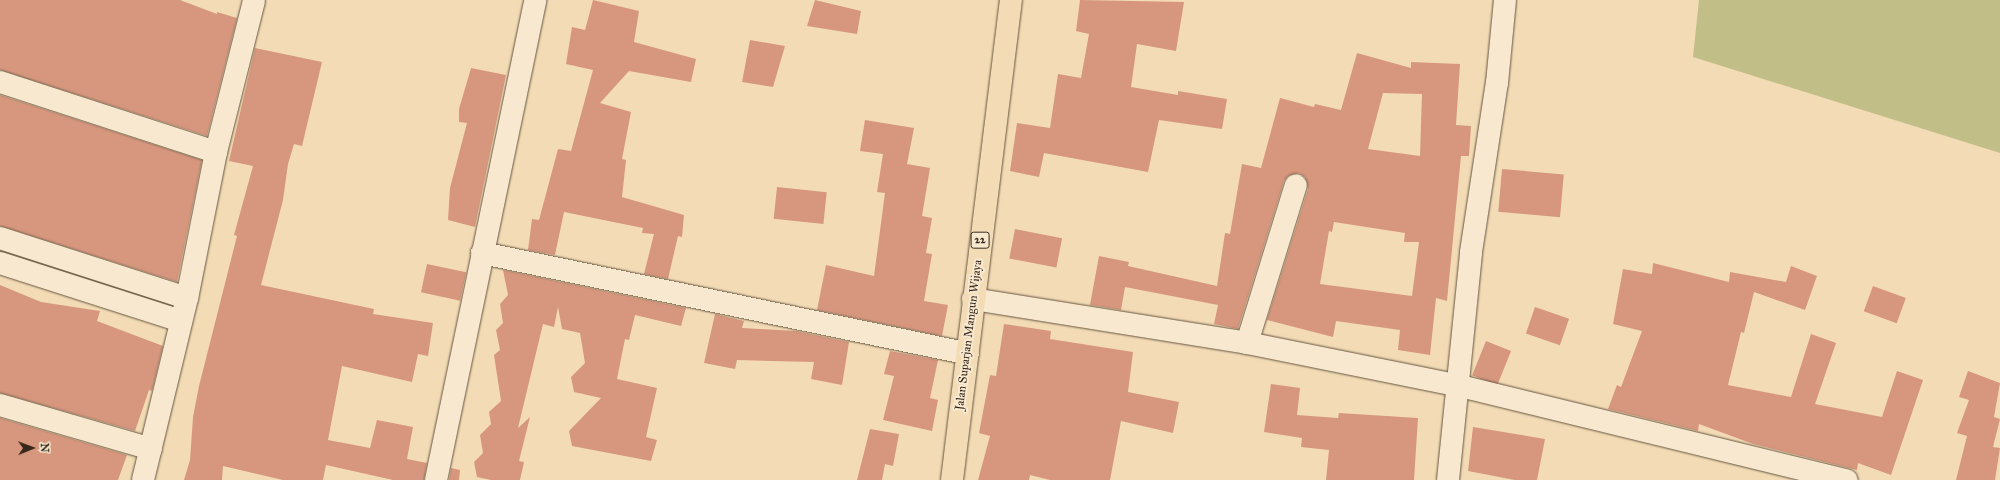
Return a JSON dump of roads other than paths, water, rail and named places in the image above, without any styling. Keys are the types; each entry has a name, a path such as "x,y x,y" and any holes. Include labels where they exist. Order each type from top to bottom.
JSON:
{"highway":[{"name":"Jalan Suparjan Mangun Wijaya","path":"952,480 968,354 973,299 1011,0"}],"street":[{"path":"143,480 187,298 216,152 253,0"},
{"path":"436,480 535,0"},
{"path":"1448,480 1456,385 1471,252 1497,83 1505,0"},
{"path":"0,82 216,152"},
{"path":"1247,343 1296,185"},
{"path":"0,238 187,298"},
{"path":"482,253 968,354"},
{"path":"0,263 181,321"},
{"path":"973,299 1247,343 1456,385 1847,480"},
{"path":"0,405 151,449"}]}
